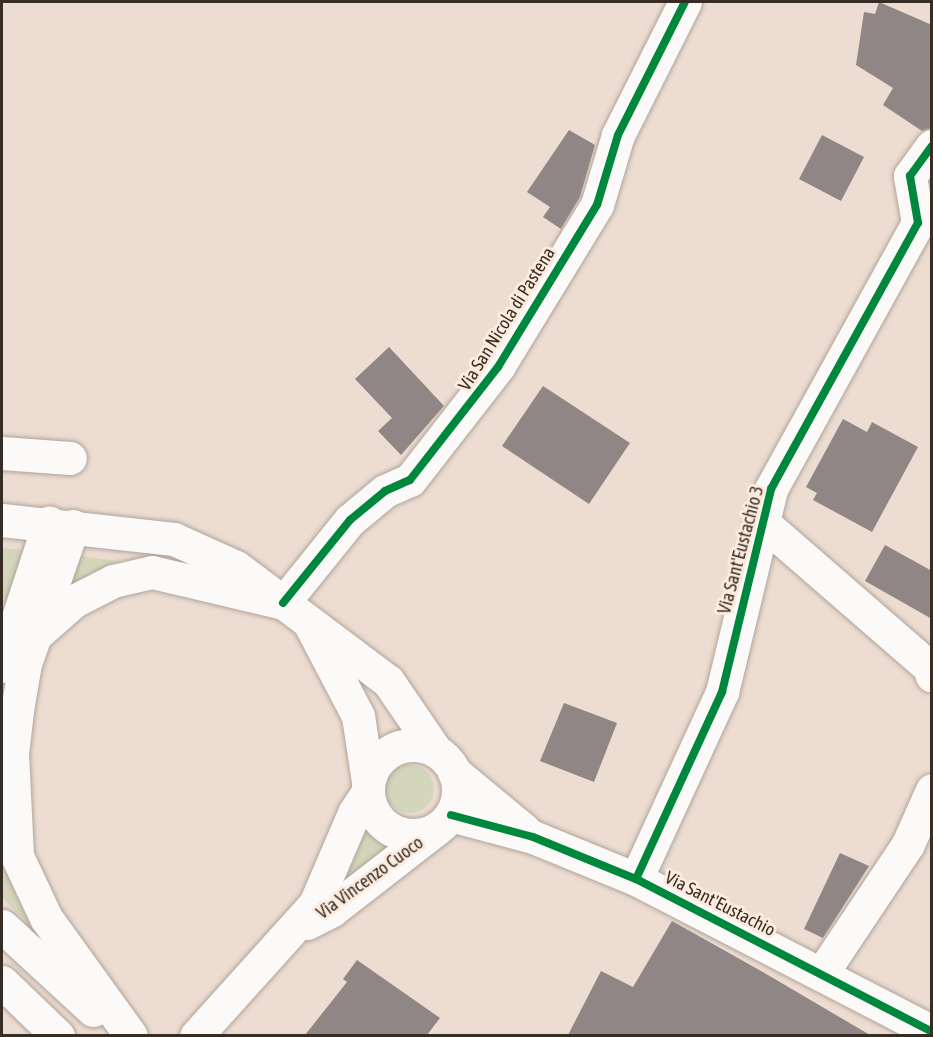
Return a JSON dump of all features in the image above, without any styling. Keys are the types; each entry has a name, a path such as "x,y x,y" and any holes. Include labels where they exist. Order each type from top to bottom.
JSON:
{"main road":[{"name":"Via San Nicola di Pastena","path":"284,603 350,520 385,491 410,480 498,367 597,204 627,115 685,2"},
{"name":"Via Sant'Eustachio 3","path":"636,879 722,692 761,521 771,489 918,223 910,176 932,146"},
{"path":"2,453 70,458"},
{"path":"2,520 174,539 236,567 311,626 342,642 388,681 445,761 459,792 447,819 417,835 389,829 370,807 358,716 311,626"},
{"path":"761,521 929,667 932,676"},
{"path":"61,525 39,632 25,664 12,753 17,856 29,891 46,918 131,1035"},
{"path":"2,654 61,525"},
{"path":"39,632 84,596 113,581 152,572 284,603"},
{"path":"367,787 379,759 394,748 411,744 445,761"},
{"name":"Via Sant'Eustachio","path":"445,761 533,837"},
{"name":"Via Vincenzo Cuoco","path":"196,1035 295,930 328,885 348,827 367,787"},
{"path":"822,973 908,844 932,790"},
{"name":"Via Sant'Eustachio","path":"447,819 533,837 636,879 822,973 932,1032"},
{"name":"Via Vincenzo Cuoco","path":"295,930 332,910 447,819"},
{"path":"2,926 121,1035"},
{"path":"2,982 58,1035"}],"green space":[{"path":"2,548 25,550 6,610 2,600"},
{"path":"74,555 117,561 62,598"},
{"path":"405,765 415,765 430,775 434,789 433,798 424,809 415,813 405,813 390,803 386,794 386,784 396,769"},
{"path":"363,823 392,846 337,885"},
{"path":"2,833 16,896 32,928 2,897"}],"building":[{"path":"879,2 932,25 932,128 922,131 883,105 893,88 856,65 864,12 875,14"},
{"path":"569,130 595,145 580,197 561,229 543,217 550,207 527,192"},
{"path":"822,135 864,157 841,201 799,179"},
{"path":"389,347 444,406 401,455 378,431 392,418 355,379"},
{"path":"543,386 630,443 589,504 502,446"},
{"path":"843,419 867,432 872,422 918,447 872,532 813,500 817,493 806,487"},
{"path":"885,545 932,571 932,619 865,581"},
{"path":"564,703 617,723 594,782 540,761"},
{"path":"840,853 869,866 823,938 804,929"},
{"path":"672,921 870,1035 568,1035 601,971 633,987"},
{"path":"357,960 440,1018 427,1035 305,1035 347,982 343,979"}],"cycle path":[{"path":"283,603 350,520 385,491 410,480 498,367 597,205 618,135 685,2"},
{"path":"636,879 722,692 771,489 918,223 910,176 932,146"},
{"path":"451,815 533,837 636,879 932,1032"}]}
